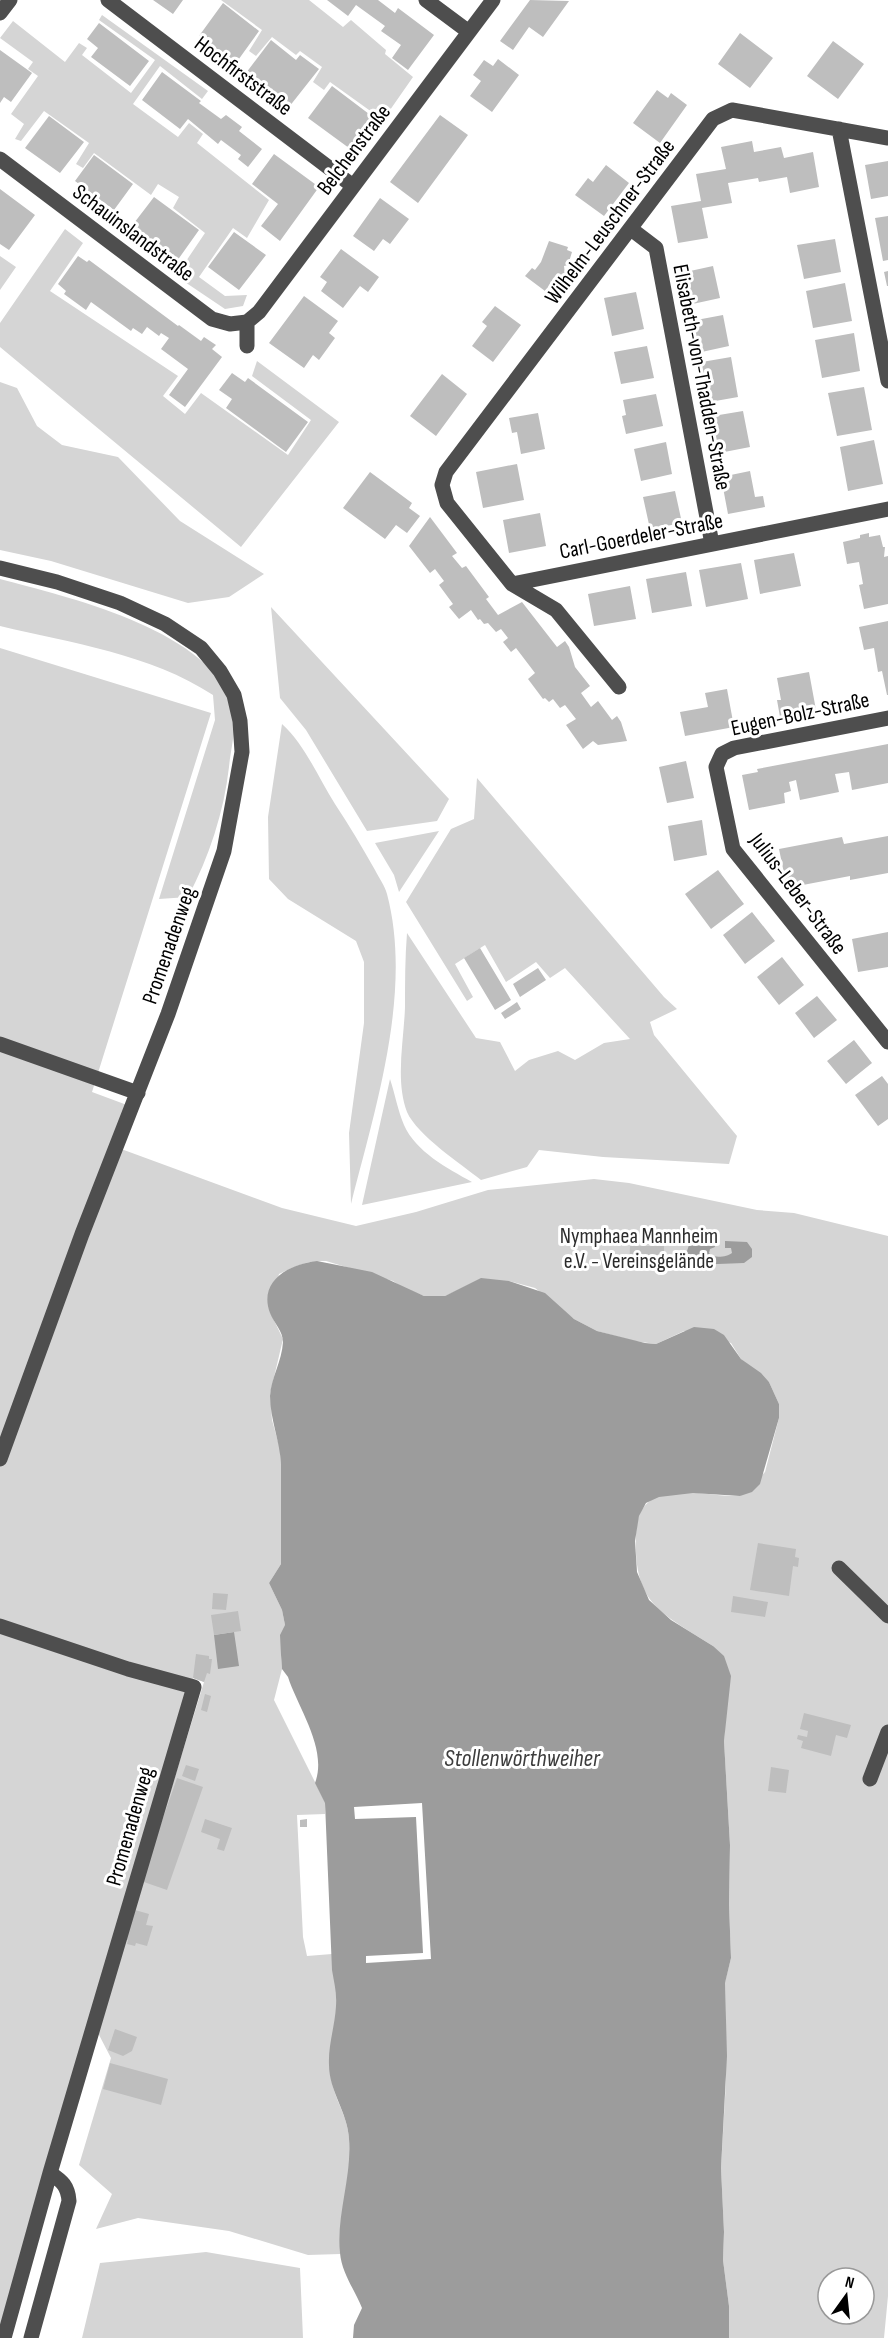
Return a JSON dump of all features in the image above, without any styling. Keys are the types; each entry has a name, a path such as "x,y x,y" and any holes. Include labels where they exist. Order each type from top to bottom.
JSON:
{"street":[{"path":"0,13 10,0"},
{"name":"Hochfirststraße","path":"108,0 354,186"},
{"path":"426,0 469,32"},
{"name":"Belchenstraße","path":"247,322 259,312 493,0"},
{"name":"Wilhelm-Leuschner-Straße","path":"512,584 444,496 442,485 446,472 713,119 732,110 888,138"},
{"path":"839,129 888,381"},
{"name":"Schauinslandstraße","path":"0,159 212,320 230,324 247,322"},
{"name":"Elisabeth-von-Thadden-Straße","path":"632,229 656,248 712,544"},
{"path":"247,322 247,346"},
{"name":"Carl-Goerdeler-Straße","path":"512,584 888,509"},
{"name":"Promenadenweg","path":"0,568 57,582 120,603 165,624 201,648 220,671 234,695 240,721 243,752 224,851 168,1014 82,1234 0,1459"},
{"path":"512,584 556,610 619,687"},
{"name":"Eugen-Bolz-Straße","path":"722,754 734,748 888,718"},
{"name":"Julius-Leber-Straße","path":"722,754 716,767 733,849 888,1041"},
{"path":"0,1044 138,1093"},
{"path":"839,1568 888,1616"},
{"name":"Promenadenweg","path":"0,1626 128,1669 194,1687 50,2173 4,2338"},
{"path":"870,1779 888,1732"},
{"path":"31,2338 69,2201 68,2189 61,2180 50,2173"}],"green space":[{"path":"221,0 309,0 343,27 351,20 386,50 385,54 413,77 351,166 345,159 376,115 330,82 324,90 313,82 322,67 300,51 296,55 272,37 256,56 249,51 262,30"},
{"path":"102,15 208,91 202,99 160,66 133,104 178,137 189,123 203,134 197,143 269,200 247,238 233,228 199,277 225,296 247,295 243,306 225,309 176,276 205,233 173,208 179,197 158,184 151,195 94,153 83,168 76,164 89,143 44,111 21,141 15,139 24,124 11,114 38,76 28,69 33,62 0,38 13,21 65,62 79,43 87,48 82,55 131,93 155,60 99,20"},
{"path":"65,229 83,243 50,291 178,376 163,396 185,414 201,393 288,455 311,420 252,376 257,361 339,422 241,547 0,347 0,323"},
{"path":"0,256 16,267 0,290"},
{"path":"0,382 17,388 37,426 62,445 118,457 180,521 264,574 229,597 188,603 51,561 0,550"},
{"path":"0,579 95,606 163,635 192,653 216,675 231,700 234,724 227,784 209,850 188,897 159,899 215,720 213,695 163,669 137,660 82,644 0,626"},
{"path":"271,607 449,799 437,821 367,831 306,730 280,698"},
{"name":"Nymphaea Mannheim e.V. - Vereinsgelände","path":"0,648 211,713 92,1092 127,1105 113,1146 282,1208 356,1226 416,1212 488,1190 594,1179 629,1183 757,1210 794,1213 888,1236 888,2296 884,2338 729,2338 729,2306 723,2260 721,2168 726,2081 725,1982 731,1958 730,1845 724,1741 726,1711 713,1646 654,1604 645,1592 639,1577 636,1558 637,1522 647,1503 657,1497 677,1493 740,1496 765,1472 779,1418 779,1404 769,1382 741,1359 731,1343 684,1331 656,1344 634,1341 597,1331 574,1319 535,1288 509,1281 454,1292 445,1296 424,1296 403,1288 393,1281 326,1261 313,1261 279,1274 270,1312 283,1339 270,1394 272,1420 280,1449 281,1464 281,1564 269,1583 282,1610 285,1625 281,1655 282,1669 274,1700 325,1802 325,1814 297,1815 303,1937 307,1956 332,1954 336,1991 337,2004 330,2066 333,2087 347,2125 349,2139 340,2254 308,2255 229,2231 138,2218 96,2229 112,2194 79,2165 111,2058 97,2031 204,1682 193,1678 44,2171 0,2334"},
{"path":"282,724 304,751 383,885 387,894 394,932 396,970 388,1050 351,1204 349,1133 364,1023 364,962 356,941 288,899 269,879 268,817"},
{"path":"477,778 664,997 677,1009 650,1022 654,1035 737,1136 729,1164 603,1157 539,1150 527,1167 481,1180 440,1149 412,1121 403,1100 401,1087 407,933 476,1038 500,1042 515,1071 529,1060 558,1051 575,1060 604,1043 630,1039 565,968 550,978 536,962 506,982 485,945 455,964 473,997 467,1001 406,902 451,829 474,819"},
{"path":"439,831 399,892 394,875 375,843"},
{"path":"390,1079 409,1135 433,1158 472,1182 362,1205"},
{"path":"206,2252 300,2268 303,2338 82,2338 100,2263"}],"water":[{"path":"700,1241 714,1242 715,1247 710,1249 709,1253 717,1257 732,1253 731,1248 725,1248 725,1241 747,1242 752,1249 752,1257 744,1263 692,1265 686,1254 689,1245"},
{"name":"Stollenwörthweiher","path":"317,1261 372,1272 424,1296 445,1296 481,1278 509,1281 545,1293 574,1319 597,1331 645,1343 656,1344 694,1327 714,1329 724,1335 741,1359 761,1373 769,1382 779,1404 779,1418 760,1484 752,1492 740,1496 693,1493 659,1497 646,1503 639,1516 635,1541 637,1572 649,1600 671,1620 713,1646 724,1656 731,1676 724,1741 730,1845 731,1958 725,1983 727,2056 721,2168 723,2260 729,2306 729,2338 353,2338 354,2325 362,2308 346,2275 340,2253 340,2225 348,2168 349,2139 348,2129 332,2084 329,2065 336,2001 332,1970 325,1803 315,1783 318,1756 315,1743 288,1677 282,1669 280,1635 285,1625 282,1610 269,1583 281,1564 281,1464 270,1396 281,1356 283,1338 270,1313 267,1302 268,1292 278,1276 287,1270"},
{"path":"234,1632 239,1666 218,1669 214,1635"}],"pier":[{"path":"422,1803 431,1959 366,1963 366,1956 423,1953 416,1817 355,1819 354,1807"}],"building":[{"path":"153,0 183,0 173,14"},
{"path":"327,0 378,0 395,13 398,8 434,35 408,70 392,58 401,45 381,31 385,26 356,5 348,16"},
{"path":"530,0 569,1 543,37 529,27 513,50 500,41"},
{"path":"223,3 259,31 236,63 199,36"},
{"path":"99,23 149,61 130,86 91,57 98,48 87,39"},
{"path":"740,33 773,58 750,88 718,64"},
{"path":"271,40 296,60 300,55 319,69 289,107 246,73"},
{"path":"833,41 864,64 838,99 807,76"},
{"path":"0,50 32,73 11,102 4,97 0,103"},
{"path":"498,59 519,75 492,112 470,96 481,81 473,75 484,60 493,66"},
{"path":"162,72 221,119 226,115 242,127 239,131 262,149 248,167 238,159 241,155 221,140 218,144 188,119 180,129 142,100"},
{"path":"332,86 373,117 349,148 308,118"},
{"path":"657,90 668,98 671,93 687,105 660,143 633,123"},
{"path":"440,115 468,135 418,203 390,182"},
{"path":"49,116 84,142 60,173 25,148"},
{"path":"752,141 754,152 781,147 784,158 813,152 819,187 790,193 787,177 759,182 758,178 728,183 732,203 702,208 708,238 678,243 671,206 701,201 696,174 726,169 721,147"},
{"path":"274,154 319,187 280,241 261,226 278,204 252,184"},
{"path":"94,155 133,184 114,210 75,181"},
{"path":"888,161 888,196 871,199 865,165"},
{"path":"606,165 629,183 604,216 575,195 588,178 593,182"},
{"path":"0,189 35,215 9,250 0,244"},
{"path":"154,197 199,230 177,261 131,227"},
{"path":"380,198 409,219 390,244 383,239 374,251 353,236"},
{"path":"888,216 888,260 883,261 875,218"},
{"path":"234,232 266,255 239,290 208,267"},
{"path":"835,239 841,272 804,279 797,245"},
{"path":"549,241 568,247 567,250 572,252 568,265 564,266 565,275 562,278 557,275 545,291 525,276 532,268 535,270 541,262"},
{"path":"341,249 379,277 368,292 360,286 343,308 321,291 327,282 320,277"},
{"path":"78,256 87,262 89,260 201,341 204,337 216,345 212,349 222,357 185,407 169,395 188,369 161,349 169,338 161,333 159,336 147,327 142,334 133,328 131,331 91,302 86,310 64,294 66,291 58,284"},
{"path":"713,266 720,298 688,305 681,273"},
{"path":"888,271 888,286 887,286 884,272"},
{"path":"845,283 852,321 813,328 806,291"},
{"path":"636,292 644,329 612,336 604,298"},
{"path":"304,296 338,321 329,333 335,338 319,360 313,355 304,368 269,343"},
{"path":"495,306 521,325 493,362 472,346 487,326 482,322"},
{"path":"723,315 729,346 697,353 691,321"},
{"path":"854,333 860,371 822,378 815,340"},
{"path":"647,346 654,378 621,384 614,352"},
{"path":"731,357 738,397 704,403 696,363"},
{"path":"232,373 245,382 248,378 308,422 286,452 226,408 232,399 219,390"},
{"path":"442,374 467,394 436,436 410,416"},
{"path":"864,387 872,430 837,436 828,393"},
{"path":"656,394 663,426 626,434 622,416 626,415 623,400"},
{"path":"743,411 750,447 714,454 707,417"},
{"path":"538,413 545,449 521,454 517,432 512,433 509,418"},
{"path":"874,440 883,484 848,491 840,447"},
{"path":"666,442 672,474 641,481 634,449"},
{"path":"517,464 524,500 483,508 476,472"},
{"path":"750,471 755,497 763,496 765,507 728,514 721,477"},
{"path":"370,472 412,503 409,508 420,516 407,533 396,525 385,539 343,508"},
{"path":"675,491 682,523 650,529 643,497"},
{"path":"540,513 546,546 509,553 503,520"},
{"path":"430,517 457,553 452,556 462,568 466,566 489,597 486,599 498,615 522,602 557,647 565,641 575,667 590,686 581,693 591,707 598,701 612,720 617,716 627,741 598,745 593,741 583,749 566,725 576,719 565,705 560,708 553,699 549,702 543,699 528,679 535,673 516,648 511,652 503,642 508,638 501,629 496,632 488,623 484,624 480,619 478,620 471,610 459,619 449,607 453,604 439,585 444,581 435,569 430,573 409,546"},
{"path":"869,533 869,537 880,535 883,547 885,547 884,557 888,556 888,604 864,609 859,585 863,584 859,562 847,564 843,542"},
{"path":"794,553 801,586 760,594 754,560"},
{"path":"741,563 748,599 706,607 699,570"},
{"path":"686,572 692,606 652,613 646,579"},
{"path":"630,586 636,619 594,626 588,594"},
{"path":"888,621 887,695 882,671 878,672 874,648 864,650 859,627"},
{"path":"809,672 816,710 780,717 777,700 781,700 777,678"},
{"path":"727,689 734,727 685,736 680,712 708,707 705,693"},
{"path":"888,744 888,783 852,790 849,772 835,774 839,792 800,800 796,780 789,782 791,791 784,793 785,803 749,810 742,775 758,772 757,769"},
{"path":"686,761 694,798 667,803 659,767"},
{"path":"702,820 707,855 674,861 668,826"},
{"path":"888,836 888,873 850,880 850,876 787,888 779,849 842,837 844,844"},
{"path":"718,870 744,904 711,929 685,894"},
{"path":"752,912 775,941 745,964 723,935"},
{"path":"888,932 888,967 858,972 852,939"},
{"path":"480,948 511,1000 495,1010 464,958"},
{"path":"782,957 804,985 779,1005 757,977"},
{"path":"538,968 546,980 520,997 513,984"},
{"path":"817,996 837,1020 814,1038 795,1013"},
{"path":"517,1002 521,1009 505,1019 501,1013"},
{"path":"854,1040 872,1063 846,1084 827,1061"},
{"path":"882,1076 888,1084 888,1119 878,1126 855,1095"},
{"path":"630,1246 664,1246 664,1269 629,1269"},
{"path":"758,1543 796,1549 795,1557 799,1558 798,1567 793,1566 789,1596 750,1590"},
{"path":"213,1593 228,1594 226,1610 212,1609"},
{"path":"733,1596 768,1602 765,1617 731,1612"},
{"path":"238,1611 241,1631 214,1635 211,1615"},
{"path":"196,1654 209,1656 209,1659 212,1659 210,1674 207,1673 204,1682 193,1678"},
{"path":"205,1694 211,1696 207,1712 201,1710"},
{"path":"804,1713 851,1725 847,1738 836,1735 831,1756 801,1748 803,1741 797,1739 798,1735 807,1737 808,1731 800,1729"},
{"path":"186,1765 199,1769 195,1781 182,1776"},
{"path":"771,1767 789,1770 786,1793 768,1791"},
{"path":"177,1778 203,1787 167,1890 141,1881"},
{"path":"205,1819 232,1828 224,1851 217,1849 220,1839 201,1832"},
{"path":"307,1819 307,1827 300,1827 300,1820"},
{"path":"135,1910 149,1914 146,1925 153,1926 147,1946 136,1943 135,1946 127,1944 128,1940 126,1940"},
{"path":"115,2029 137,2037 132,2051 123,2056 108,2050"},
{"path":"110,2063 168,2079 161,2105 103,2089"}]}
